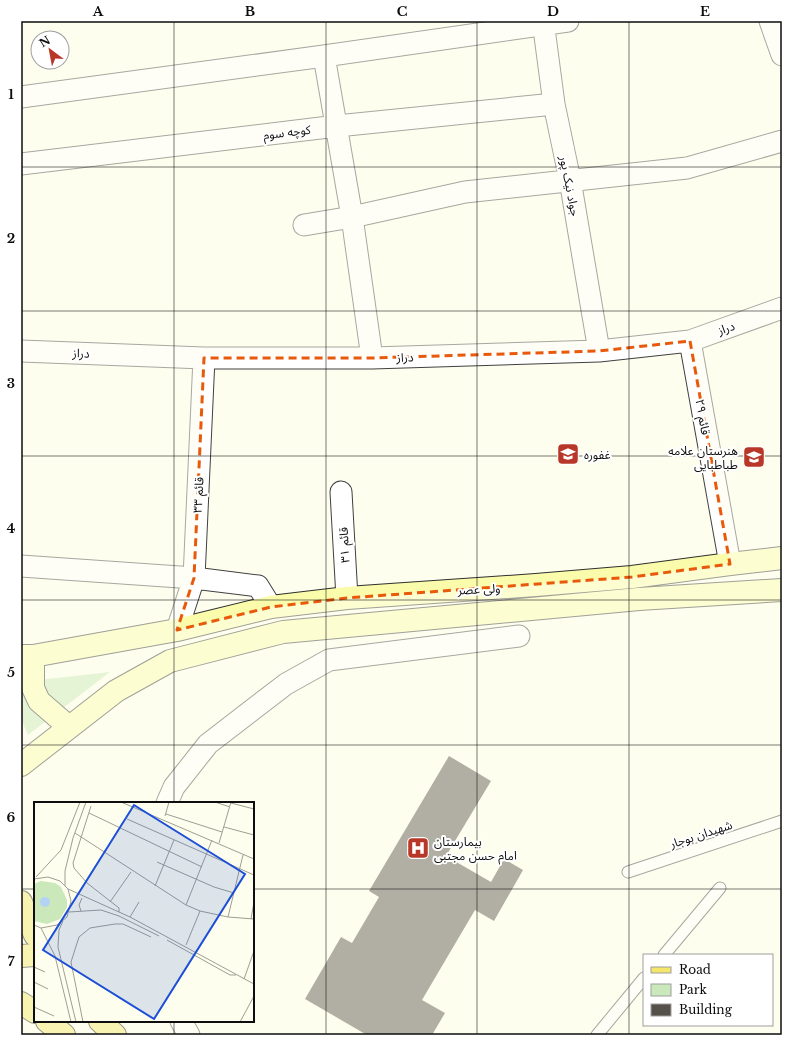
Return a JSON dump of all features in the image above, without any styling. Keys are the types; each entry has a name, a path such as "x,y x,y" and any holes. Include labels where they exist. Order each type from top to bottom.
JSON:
{"main road":[{"name":"ولی عصر","path":"27,656 178,630 271,607 347,598 617,578 782,558"},
{"path":"21,765 116,691 170,661 283,632 639,599 782,590"},
{"path":"27,656 33,688 39,702 69,727"},
{"path":"21,902 34,933"},
{"path":"21,956 34,955"},
{"path":"21,1003 34,1011"},
{"path":"48,1022 64,1035"},
{"path":"101,1022 115,1035"}],"street":[{"path":"21,97 324,56 543,23 568,21"},
{"path":"770,21 782,55"},
{"name":"جواد نیک پور","path":"543,23 554,104 570,180 599,351"},
{"path":"324,56 352,217 372,358"},
{"name":"کوچه سوم","path":"21,164 337,126 554,104"},
{"path":"304,225 352,217 465,192 687,168 782,141"},
{"name":"دراز","path":"21,351 204,358 372,358 599,351 690,341 782,308"},
{"name":"قائم ۲۹","path":"690,341 730,564"},
{"name":"قائم ۳۳","path":"178,630 194,578 204,358"},
{"name":"قائم ۳۱","path":"340,492 347,598"},
{"path":"21,566 194,578 258,586 271,607"},
{"path":"167,802 174,787 208,744 286,684 329,660 519,636"},
{"path":"182,1022 189,1035"}],"lane":[{"name":"شهیدان بوجار","path":"628,872 782,821"},
{"path":"665,954 720,888"},
{"path":"597,1035 643,979"}],"highlighted area":[{"path":"690,341 730,564 632,577 347,598 271,607 177,630 194,578 204,358 372,358 599,351"}],"green space":[{"path":"110,672 28,735 21,719 21,682"}],"building":[{"path":"449,756 491,781 446,856 491,882 504,859 523,870 494,921 475,910 422,1000 445,1013 432,1035 367,1035 305,999 341,937 352,943 379,897 369,891"}],"place":[{"name":"غفوره","path":"568,454"},
{"name":"هنرستان علامه طباطبایی","path":"754,457"},
{"name":"بیمارستان امام حسن مجتبی","path":"418,848"}]}
